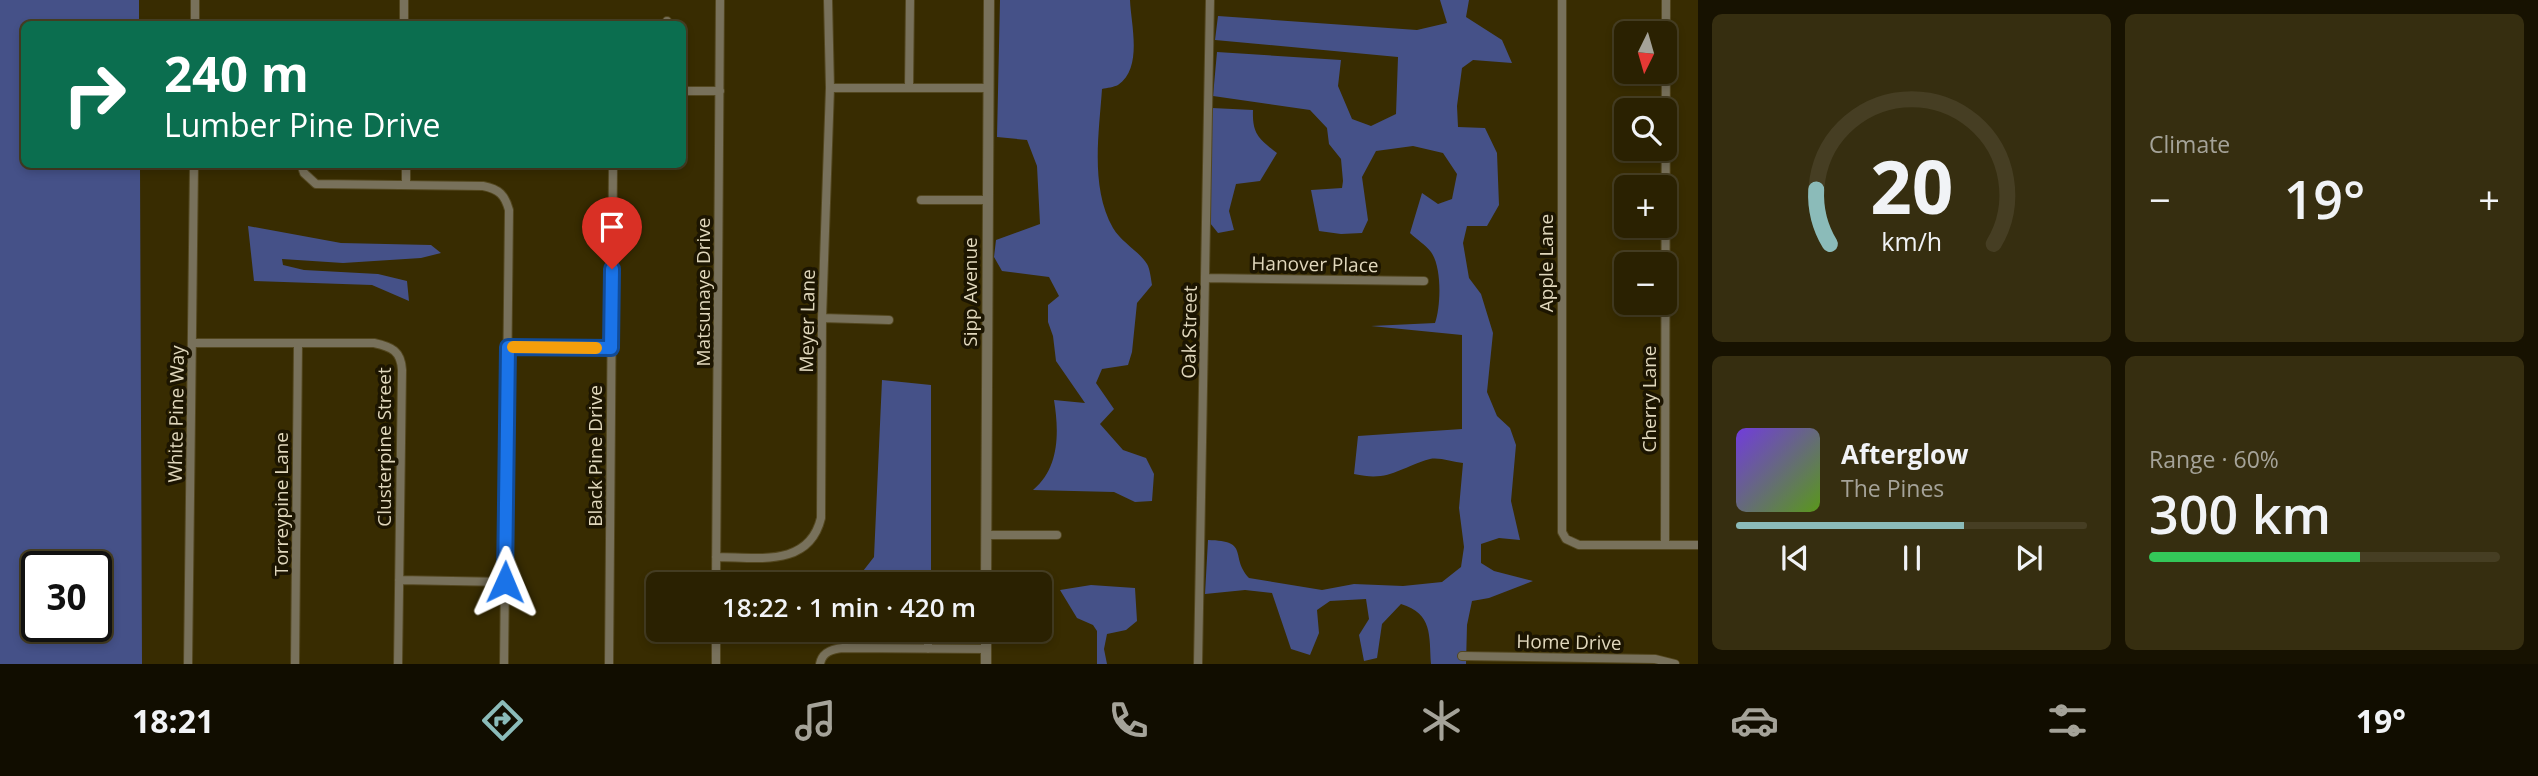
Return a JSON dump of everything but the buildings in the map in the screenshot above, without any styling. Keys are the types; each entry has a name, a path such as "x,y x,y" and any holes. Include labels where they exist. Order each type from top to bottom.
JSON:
{"street":[{"path":"195,0 195,21"},
{"path":"404,0 404,21"},
{"name":"Matsunaye Drive","path":"716,572 720,0"},
{"name":"Meyer Lane","path":"716,557 785,556 810,542 818,530 821,517 822,318 830,88 828,0"},
{"path":"909,87 910,0"},
{"name":"Sipp Avenue","path":"986,572 989,0"},
{"name":"Oak Street","path":"1198,664 1210,0"},
{"name":"Apple Lane","path":"1562,0 1561,525 1566,539 1572,544 1665,545"},
{"name":"Cherry Lane","path":"1665,545 1667,0"},
{"path":"830,88 988,88"},
{"path":"686,91 720,91"},
{"name":"White Pine Way","path":"188,664 194,343 194,168"},
{"path":"302,168 316,184 483,186 501,192 506,200 509,210 504,664"},
{"path":"406,168 406,185"},
{"name":"Black Pine Drive","path":"609,664 613,168"},
{"path":"921,200 988,200"},
{"name":"Hanover Place","path":"1205,278 1424,281"},
{"path":"822,318 889,320"},
{"name":"Clusterpine Street","path":"194,343 374,343 396,351 401,360 398,664"},
{"name":"Torreypine Lane","path":"295,664 298,344"},
{"path":"508,347 611,348"},
{"path":"986,535 1058,535"},
{"path":"1665,545 1698,545"},
{"path":"399,580 505,582"},
{"path":"716,642 716,664"},
{"path":"928,642 928,649"},
{"path":"986,642 986,664"},
{"path":"820,664 825,654 833,649 986,649"},
{"name":"Home Drive","path":"1462,656 1655,659 1675,664"}],"shaded area":[{"path":"0,0 139,0 139,21 21,21 21,168 140,168 142,664 0,664"},
{"path":"1000,0 1130,0 1133,57 1126,77 1118,85 1102,89 1098,142 1099,178 1101,195 1113,228 1147,264 1152,285 1137,303 1128,365 1102,369 1096,383 1114,409 1100,424 1123,450 1146,458 1154,474 1152,501 1135,502 1114,492 1033,490 1048,471 1056,448 1054,400 1085,403 1056,361 1048,322 1048,305 1059,296 1049,277 1002,271 994,257 996,240 1040,224 1037,166 1027,140 997,137"},
{"path":"1440,0 1469,0 1466,17 1502,40 1512,63 1473,60 1462,68 1457,106 1458,127 1485,128 1497,153 1499,205 1487,226 1467,226 1463,243 1469,278 1481,294 1493,333 1487,392 1497,416 1510,428 1516,445 1511,501 1520,540 1499,538 1481,544 1481,563 1494,571 1533,581 1489,598 1472,601 1467,625 1466,664 1431,664 1429,635 1424,620 1411,608 1401,604 1382,624 1377,658 1364,661 1359,635 1369,619 1366,599 1330,601 1317,610 1319,633 1310,655 1291,649 1272,593 1245,590 1205,594 1208,540 1230,543 1235,547 1243,570 1249,578 1322,590 1354,584 1403,586 1442,582 1461,567 1464,547 1459,508 1463,463 1434,459 1385,475 1354,474 1358,436 1462,429 1462,335 1371,326 1435,323 1439,277 1435,259 1410,233 1422,193 1438,204 1452,199 1457,174 1443,153 1413,146 1376,151 1362,177 1368,220 1362,233 1319,231 1311,190 1342,188 1343,181 1341,159 1329,144 1327,128 1310,110 1213,96 1217,52 1341,60 1338,86 1352,119 1371,126 1396,114 1398,57 1215,40 1218,16 1417,30 1447,23"},
{"path":"1212,108 1253,110 1255,130 1277,153 1260,181 1236,184 1229,211 1234,230 1218,233 1210,223"},
{"path":"248,226 341,243 431,245 441,253 421,258 343,263 282,259 283,265 304,270 378,274 407,281 409,301 372,285 254,281"},
{"path":"882,380 931,385 931,572 862,572 874,557"},
{"path":"1091,585 1135,588 1137,621 1126,630 1107,634 1104,649 1107,664 1097,664 1097,631 1093,625 1077,618 1060,590"}],"slow traffic":[{"path":"513,347 596,348"}],"route":[{"path":"505,582 508,347 611,348 612,269"}]}
